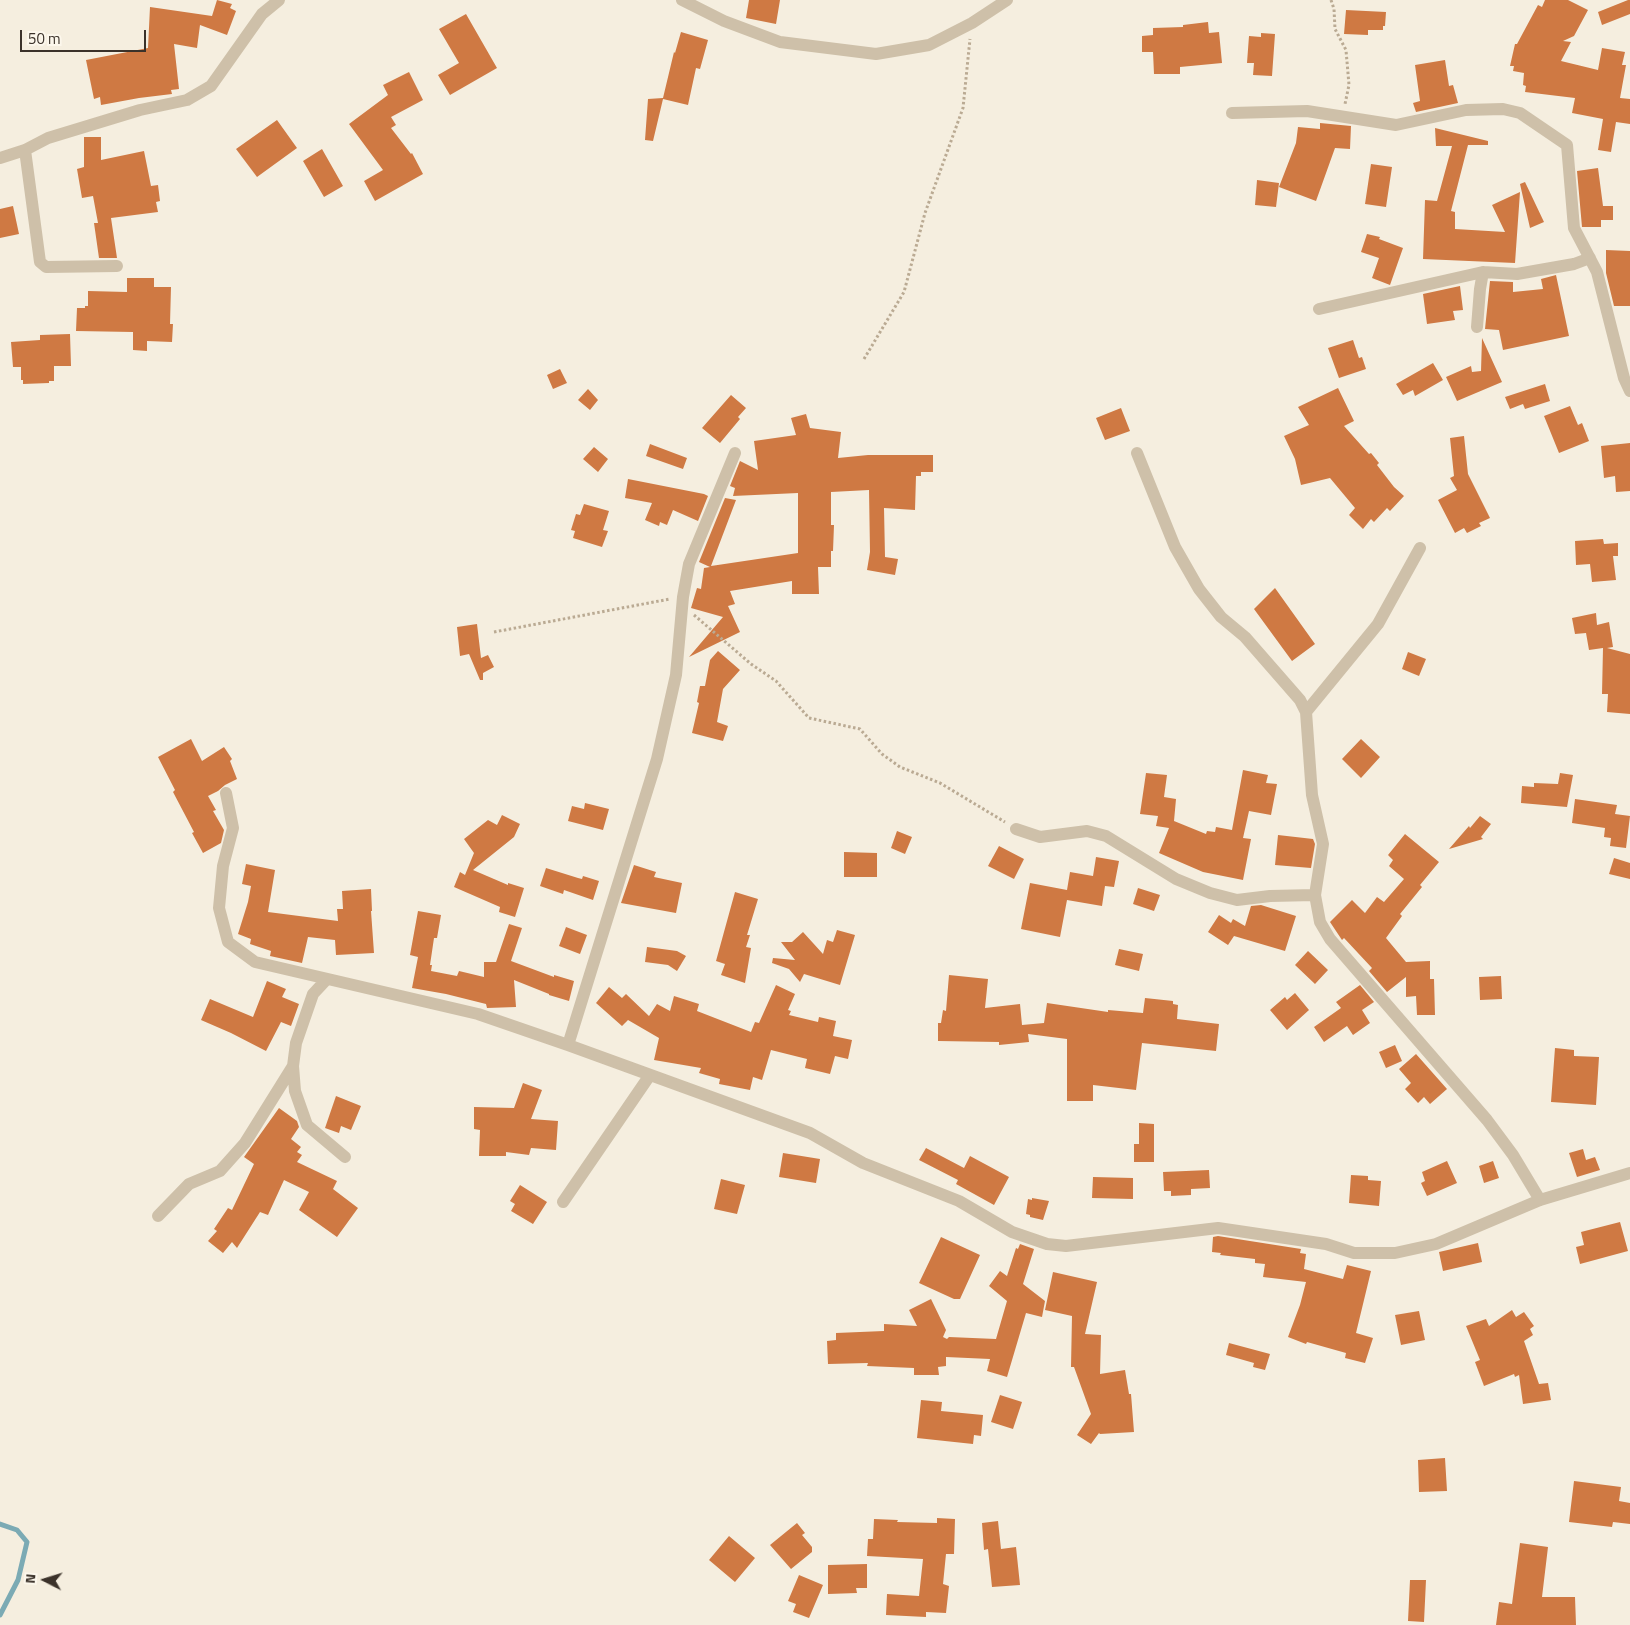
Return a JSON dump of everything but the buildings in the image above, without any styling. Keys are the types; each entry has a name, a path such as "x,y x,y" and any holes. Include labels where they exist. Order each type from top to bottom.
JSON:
{"street":[{"path":"0,158 24,150 48,138 140,110 187,100 211,86 262,14 279,0"},
{"path":"682,0 724,21 780,42 876,54 929,45 972,23 1007,0"},
{"path":"1232,113 1307,111 1396,125 1466,110 1503,109 1520,112 1567,145 1574,228 1597,272 1624,378 1630,391"},
{"path":"24,150 40,262 46,267 117,266"},
{"path":"1318,309 1483,272 1517,274 1574,264 1590,258"},
{"path":"1477,327 1483,272"},
{"path":"568,1045 657,759 676,675 688,564 735,453"},
{"path":"1137,453 1175,547 1199,589 1221,617 1252,644 1300,700 1306,712 1312,795 1323,844 1315,894 1320,922 1330,938 1487,1120 1513,1155 1540,1200"},
{"path":"1306,712 1378,624 1420,548"},
{"path":"226,792 233,828 223,866 219,908 228,942 255,962 478,1014 568,1045 810,1133 863,1164 959,1200 1012,1232 1047,1244 1066,1246 1218,1228 1326,1244 1354,1253 1395,1253 1436,1244 1540,1200 1630,1173"},
{"path":"1016,829 1040,836 1087,831 1106,836 1176,879 1210,893 1237,900 1315,894"},
{"path":"326,979 313,994 296,1043 293,1066 295,1091 306,1125 345,1157"},
{"path":"158,1216 189,1184 220,1171 245,1142 293,1066"},
{"path":"563,1202 650,1076"}],"path":[{"path":"1331,0 1336,29 1346,50 1349,85 1342,117"},
{"path":"864,359 904,292 925,213 963,108 964,84 972,23"},
{"path":"494,632 683,601 751,664 776,681 809,718 860,729 882,754 900,767 940,782 1016,829"}],"waterway":[{"path":"0,1524 17,1530 27,1542 18,1580 0,1615"}]}
